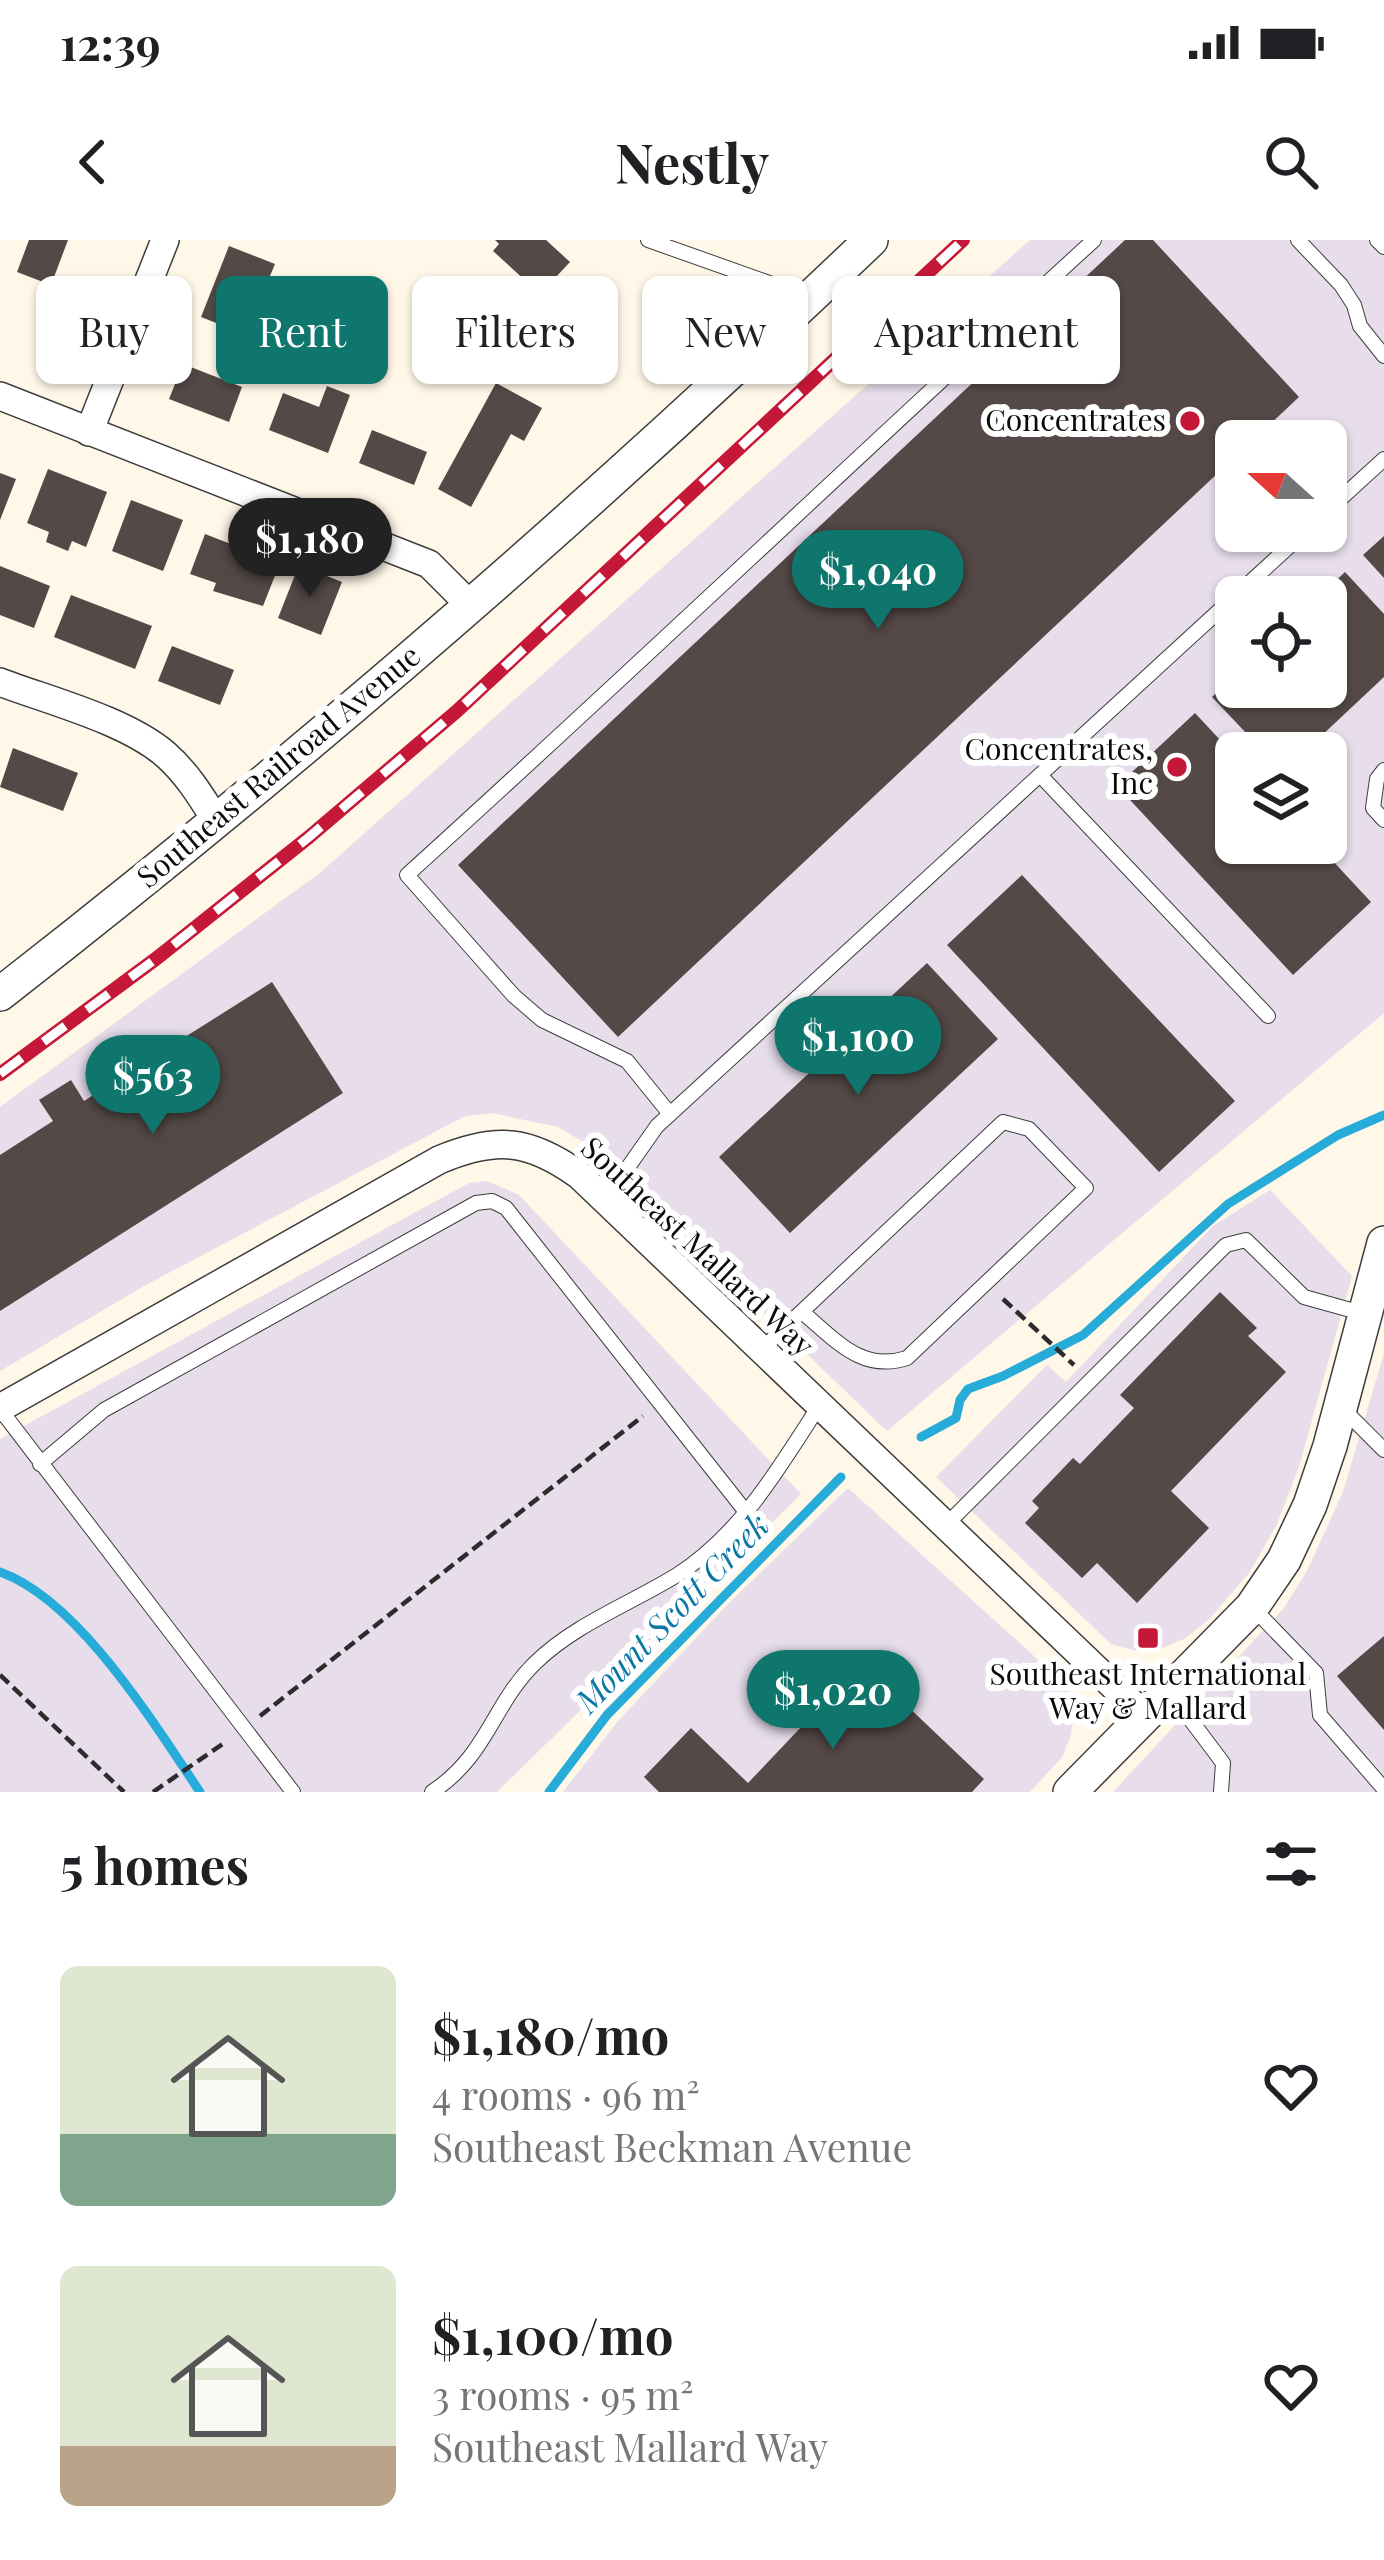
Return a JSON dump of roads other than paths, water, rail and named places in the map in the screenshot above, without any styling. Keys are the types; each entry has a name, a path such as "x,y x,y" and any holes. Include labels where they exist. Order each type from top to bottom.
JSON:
{"street":[{"path":"89,432 165,240"},
{"name":"Southeast Railroad Avenue","path":"0,994 218,822 470,605 871,240"},
{"path":"0,396 429,564 470,605"},
{"path":"0,682 138,736 185,775 218,822"},
{"name":"Southeast Mallard Way","path":"0,1408 418,1170 464,1149 494,1144 536,1148 579,1175 1144,1715"},
{"path":"1070,1792 1252,1607 1298,1535 1341,1407 1384,1243"}],"lane":[{"path":"648,240 810,298"},
{"path":"670,1114 627,1060 542,1020 514,996 407,875 671,637 904,413 1094,240"},
{"path":"1298,240 1341,285 1360,326 1384,356"},
{"path":"1377,240 1384,248"},
{"path":"1347,493 1384,459"},
{"path":"605,1200 657,1126 1283,552"},
{"path":"1384,770 1373,792 1373,808 1384,820"},
{"path":"1040,775 1268,1016"},
{"path":"761,1350 1003,1122 1029,1129 1086,1188 907,1358 887,1364 856,1357 802,1312"},
{"path":"40,1463 104,1410 476,1203 492,1202 506,1208 746,1512"},
{"path":"944,1527 1226,1245 1246,1240 1304,1297 1366,1314"},
{"path":"432,1792 459,1773 481,1747 507,1698 547,1652 716,1547 819,1406"},
{"path":"1341,1407 1383,1447"},
{"path":"0,1408 293,1792"},
{"path":"1252,1607 1316,1673 1320,1715 1384,1789"},
{"path":"1169,1690 1223,1763 1221,1792"}],"waterway":[{"name":"Mount Scott Creek","path":"921,1437 956,1418 968,1389 1083,1335 1228,1204 1338,1135 1384,1115"},
{"name":"Mount Scott Creek","path":"549,1792 607,1715 841,1477"},
{"name":"Mount Scott Creek","path":"0,1572 29,1587 86,1636 200,1792"}],"railway":[{"path":"0,1074 157,958 457,711 963,240"}],"place":[{"name":"Concentrates","path":"1190,421"},
{"name":"Concentrates, Inc","path":"1177,767"},
{"name":"Southeast International Way & Mallard","path":"1148,1638"}]}
